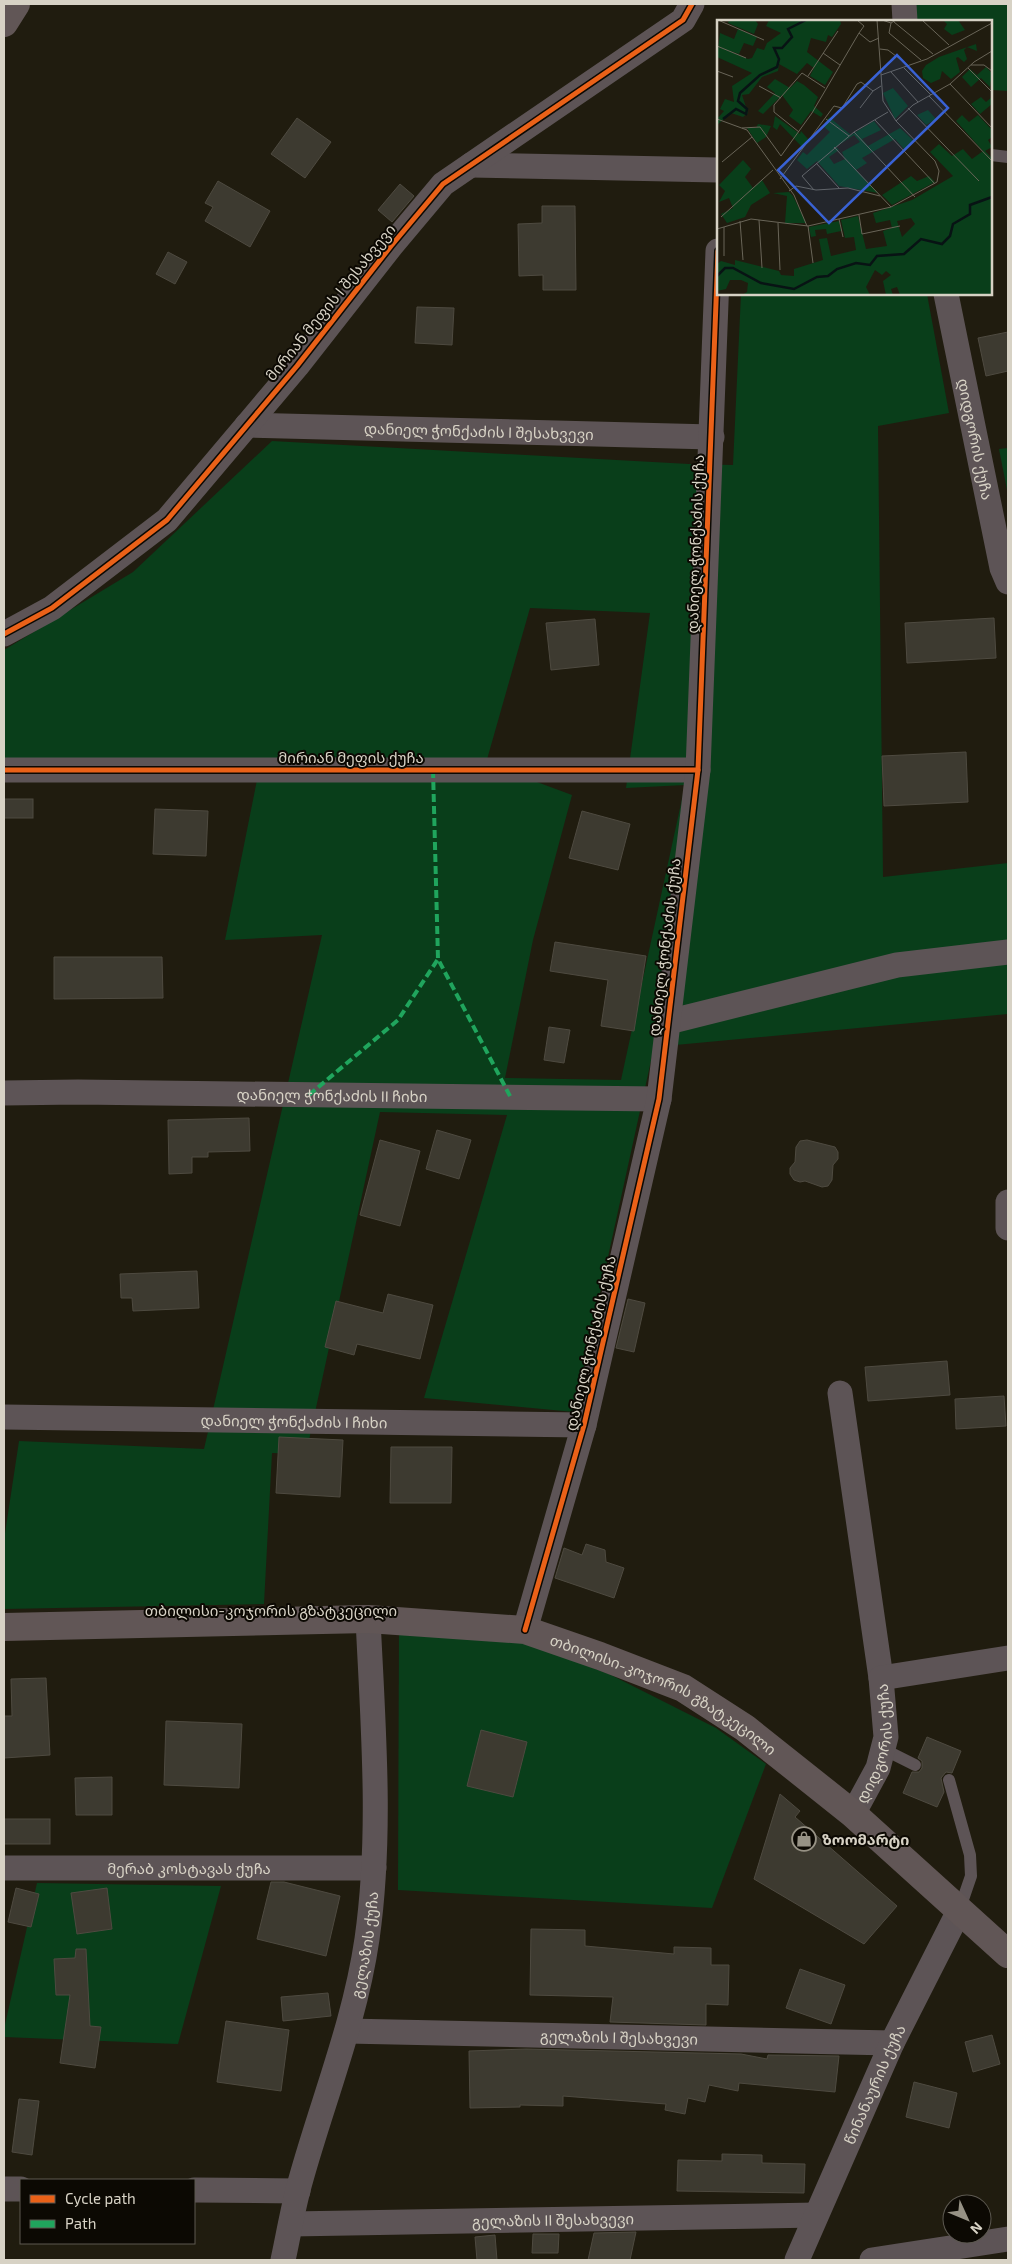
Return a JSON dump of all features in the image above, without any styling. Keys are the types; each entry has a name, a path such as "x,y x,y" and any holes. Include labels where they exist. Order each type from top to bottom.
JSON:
{"main road":[{"path":"4,23 16,4"},
{"name":"თბილისი-კოჯორის გზატკეცილი","path":"4,1627 368,1619 525,1630 600,1656 682,1688 745,1728 853,1814 1008,1954"}],"street":[{"name":"მირიან მეფის I შესახვევი","path":"4,634 52,608 167,520 247,425 443,184 683,20 692,4"},
{"path":"904,4 906,20"},
{"path":"471,164 717,170"},
{"name":"დანიელ ჭონქაძის ქუჩა","path":"525,1630 584,1425 659,1099 698,770 717,282"},
{"name":"დიდგორის ქუჩა","path":"946,295 1002,568 1008,582"},
{"name":"დანიელ ჭონქაძის I შესახვევი","path":"247,425 712,437"},
{"name":"მირიან მეფის ქუჩა","path":"4,770 698,770"},
{"path":"668,1022 897,965 1008,952"},
{"name":"დანიელ ჭონქაძის II ჩიხი","path":"4,1093 78,1092 659,1099"},
{"path":"1008,1202 1008,1228"},
{"path":"840,1393 881,1678"},
{"name":"დანიელ ჭონქაძის I ჩიხი","path":"4,1417 584,1425"},
{"name":"გელაზის ქუჩა","path":"282,2260 298,2191 347,2030 367,1940 374,1868 374,1735 368,1619"},
{"name":"დიდგორის ქუჩა","path":"853,1814 878,1768 886,1737 881,1678 1008,1658"},
{"name":"მერაბ კოსტავას ქუჩა","path":"4,1868 374,1868"},
{"name":"წინანაურის ქუჩა","path":"796,2260 892,2043 959,1911"},
{"name":"გელაზის I შესახვევი","path":"347,2030 892,2043"},
{"path":"4,2189 20,2189"},
{"path":"195,2190 298,2191"},
{"name":"გელაზის II შესახვევი","path":"291,2224 816,2215"},
{"path":"872,2260 1008,2239"}],"lane":[{"path":"992,156 1008,157"},
{"path":"883,1749 915,1765"},
{"path":"949,1780 970,1855 971,1876 959,1911"}],"green space":[{"path":"915,4 1008,4 1008,91 992,90 992,20 917,20"},
{"path":"741,295 927,295 949,413 878,426 883,877 1008,863 1008,1014 654,1047 574,1412 424,1398 507,1115 380,1112 306,1454 272,1453 264,1604 4,1609 4,1540 19,1441 204,1449 322,935 225,940 261,760 4,759 4,650 133,572 272,441 733,465","holes":["530,608 650,613 626,788 685,785 621,1080 505,1078 533,940 572,795 486,763"]},
{"path":"1008,448 1008,495 999,449"},
{"path":"399,1629 501,1634 609,1674 716,1728 766,1764 712,1908 398,1890"},
{"path":"37,1883 221,1886 178,2044 4,2037 4,2029"}],"building":[{"path":"297,118 331,142 305,178 271,154"},
{"path":"218,181 270,211 250,247 205,221 213,207 205,203"},
{"path":"400,184 414,196 392,222 378,210"},
{"path":"542,206 575,206 576,290 543,290 543,275 519,276 518,224 542,223"},
{"path":"168,252 187,262 175,284 156,274"},
{"path":"417,307 454,308 452,345 415,343"},
{"path":"1008,332 1008,371 986,376 978,338"},
{"path":"994,618 996,658 907,663 905,623"},
{"path":"595,619 599,665 551,670 546,623"},
{"path":"966,752 968,802 884,806 882,756"},
{"path":"4,799 33,799 33,818 4,818"},
{"path":"155,809 208,811 206,856 153,854"},
{"path":"582,811 630,824 618,870 569,858"},
{"path":"555,942 646,956 634,1031 601,1026 608,980 550,971"},
{"path":"54,957 162,957 163,998 54,999"},
{"path":"549,1027 570,1030 564,1063 544,1060"},
{"path":"249,1118 250,1151 208,1152 208,1157 192,1157 192,1173 169,1174 168,1120"},
{"path":"437,1130 471,1140 459,1179 426,1169"},
{"path":"380,1140 420,1151 400,1226 360,1215"},
{"path":"807,1140 835,1147 838,1152 838,1159 833,1165 832,1180 828,1186 822,1187 805,1181 800,1182 794,1180 790,1174 790,1168 795,1162 796,1147 800,1141"},
{"path":"197,1271 199,1308 133,1311 132,1298 121,1298 120,1274"},
{"path":"388,1294 433,1305 420,1359 357,1344 354,1355 325,1347 336,1301 383,1313"},
{"path":"628,1299 645,1303 634,1352 616,1348"},
{"path":"947,1361 950,1395 868,1401 865,1367"},
{"path":"1004,1396 1006,1426 956,1429 955,1399"},
{"path":"279,1437 343,1440 340,1497 276,1493"},
{"path":"391,1447 452,1447 451,1503 390,1503"},
{"path":"586,1544 605,1550 606,1562 624,1568 614,1598 555,1578 564,1548 582,1555"},
{"path":"46,1678 50,1755 4,1758 4,1716 12,1716 11,1679"},
{"path":"166,1721 242,1724 239,1788 164,1785"},
{"path":"481,1730 527,1742 513,1797 467,1786"},
{"path":"927,1737 961,1751 952,1773 946,1772 941,1778 944,1792 937,1807 903,1793 912,1772 919,1772 922,1768 922,1761 918,1758"},
{"path":"112,1777 112,1815 76,1815 75,1778"},
{"path":"780,1794 800,1811 795,1817 897,1906 864,1944 754,1879"},
{"path":"4,1819 50,1819 50,1844 4,1844"},
{"path":"271,1882 284,1882 340,1896 326,1956 257,1939"},
{"path":"16,1888 39,1894 31,1927 8,1922"},
{"path":"107,1888 112,1929 77,1934 71,1893"},
{"path":"531,1929 585,1930 585,1946 674,1954 674,1947 711,1948 711,1965 729,1965 728,2005 706,2004 706,2025 610,2022 613,1997 530,1995"},
{"path":"76,1949 86,1949 90,2026 101,2027 95,2068 60,2063 70,1995 56,1995 54,1959 75,1958"},
{"path":"800,1969 845,1985 831,2024 786,2008"},
{"path":"328,1993 331,2016 283,2021 281,1997"},
{"path":"226,2021 289,2030 281,2091 217,2082"},
{"path":"992,2035 1000,2064 973,2072 965,2042"},
{"path":"526,2049 741,2054 767,2059 768,2055 839,2056 835,2092 739,2083 738,2091 709,2085 705,2102 688,2098 685,2114 665,2110 666,2104 563,2096 563,2106 520,2105 520,2107 470,2108 469,2051"},
{"path":"914,2082 957,2093 949,2128 906,2117"},
{"path":"19,2099 39,2101 32,2155 12,2152"},
{"path":"722,2154 762,2155 762,2163 805,2164 804,2193 677,2191 678,2160 722,2161"},
{"path":"636,2232 630,2260 588,2260 594,2233"},
{"path":"533,2234 559,2234 558,2253 532,2253"},
{"path":"495,2235 497,2260 477,2260 475,2237"}],"marked path":[{"path":"433,770 438,959 511,1098"},
{"path":"309,1095 398,1020 438,959"}],"cycle path":[{"path":"4,634 52,608 167,520 297,366 391,246 443,184 683,20 692,4"},
{"path":"525,1630 584,1425 659,1099 698,770 717,277"},
{"path":"4,770 698,770"}],"place":[{"name":"ზოომარტი","path":"804,1839"}]}
